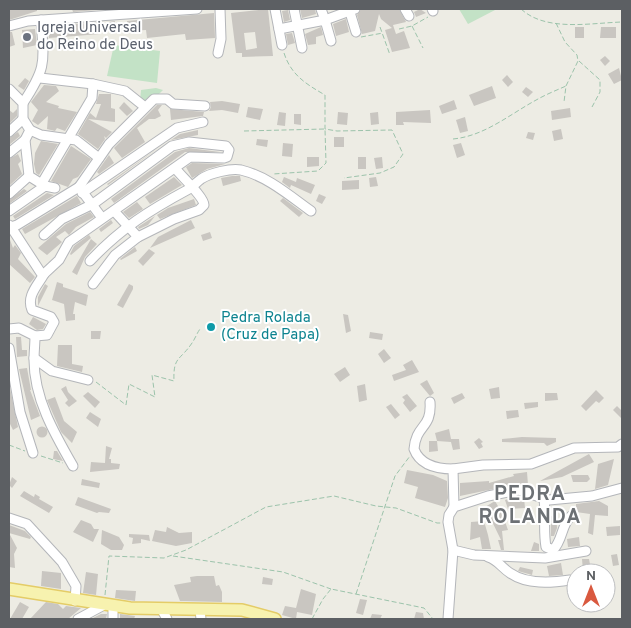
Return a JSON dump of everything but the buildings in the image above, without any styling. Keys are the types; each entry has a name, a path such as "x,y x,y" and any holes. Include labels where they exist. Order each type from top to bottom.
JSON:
{"main road":[{"path":"9,589 164,615 200,615 242,610 275,619"}],"street":[{"path":"9,26 41,20 197,9"},
{"path":"218,53 221,39 220,9"},
{"path":"276,9 282,45"},
{"path":"294,9 302,48"},
{"path":"321,9 331,41"},
{"path":"279,29 325,20 351,9 356,32"},
{"path":"41,20 44,57 40,78 23,103 23,119 30,130 41,135 76,140 100,158"},
{"path":"40,78 93,84 125,91 145,107"},
{"path":"9,211 43,185 92,98 93,84"},
{"path":"11,94 23,103"},
{"path":"80,190 109,144 145,107 159,97 167,99 173,104 205,106"},
{"path":"9,132 23,119"},
{"path":"44,274 41,273 22,248 9,227 80,190 176,128 203,122"},
{"path":"9,153 25,140 30,130"},
{"path":"25,140 29,176"},
{"path":"9,329 19,328 35,336 47,334 54,322 51,317 32,310 29,304 32,292 44,274 59,260 70,242 190,157 224,158 228,157 229,150 226,146 189,142 172,146 93,204 62,219 44,235"},
{"path":"93,284 115,255 138,237 174,219 199,210 204,205 200,194 191,188 174,168"},
{"path":"90,261 126,226 168,199 191,188 202,178 211,175 240,170 280,189 311,211"},
{"path":"29,176 43,185 55,188"},
{"path":"9,194 29,176"},
{"path":"80,190 93,204 98,215 102,218"},
{"path":"114,211 138,237"},
{"path":"35,336 34,358 41,400 52,429 73,466"},
{"path":"9,348 20,412 33,454"},
{"path":"34,358 52,371 88,380"},
{"path":"430,402 431,414 428,422 417,434 414,449 421,460 438,469 483,465 531,464 574,448 618,447 622,444"},
{"path":"448,619 453,550 448,522 449,515 454,507 453,469"},
{"path":"454,507 488,496 518,490 549,500 592,496 622,488"},
{"path":"544,498 546,512 543,528 546,547 553,550 560,543 566,521 571,516"},
{"path":"9,518 27,524 62,562 76,586 75,601"},
{"path":"453,550 496,560 510,573 544,584 566,581"},
{"path":"480,555 545,558 586,551"},
{"path":"78,619 108,606 113,619"}],"path":[{"path":"521,9 531,18 556,23 622,22"},
{"path":"399,29 412,26 430,16 432,10"},
{"path":"407,12 423,48"},
{"path":"556,23 557,30 577,56 578,61 600,80 600,92 592,106"},
{"path":"380,27 390,55"},
{"path":"356,32 359,37 364,38 383,33"},
{"path":"274,174 318,171 326,163 325,95 300,80 287,62 282,45"},
{"path":"564,102 566,86 578,61"},
{"path":"454,139 469,138 504,120 537,99 566,86"},
{"path":"244,131 392,130 397,137 403,154 394,168 380,173 344,178"},
{"path":"88,380 98,383 126,406 129,384 155,397 152,375 174,381 173,367 180,355 192,344 200,329"},
{"path":"9,445 73,466"},
{"path":"356,594 395,476 414,449"},
{"path":"108,606 109,556 151,559 172,555 266,507 334,496 396,508 436,523 448,522"},
{"path":"172,555 283,572 331,589 424,608 433,619"},
{"path":"312,619 323,598 331,589"}],"green space":[{"path":"459,9 497,9 468,24"},
{"path":"114,45 160,51 157,83 107,76"},
{"path":"156,88 163,90 150,100 140,101 141,90"}],"place":[{"name":"Igreja Universal do Reino de Deus","path":"27,37"},
{"name":"Pedra Rolada (Cruz de Papa)","path":"211,327"}],"district":[{"name":"PEDRA ROLANDA","path":"530,506"}]}
